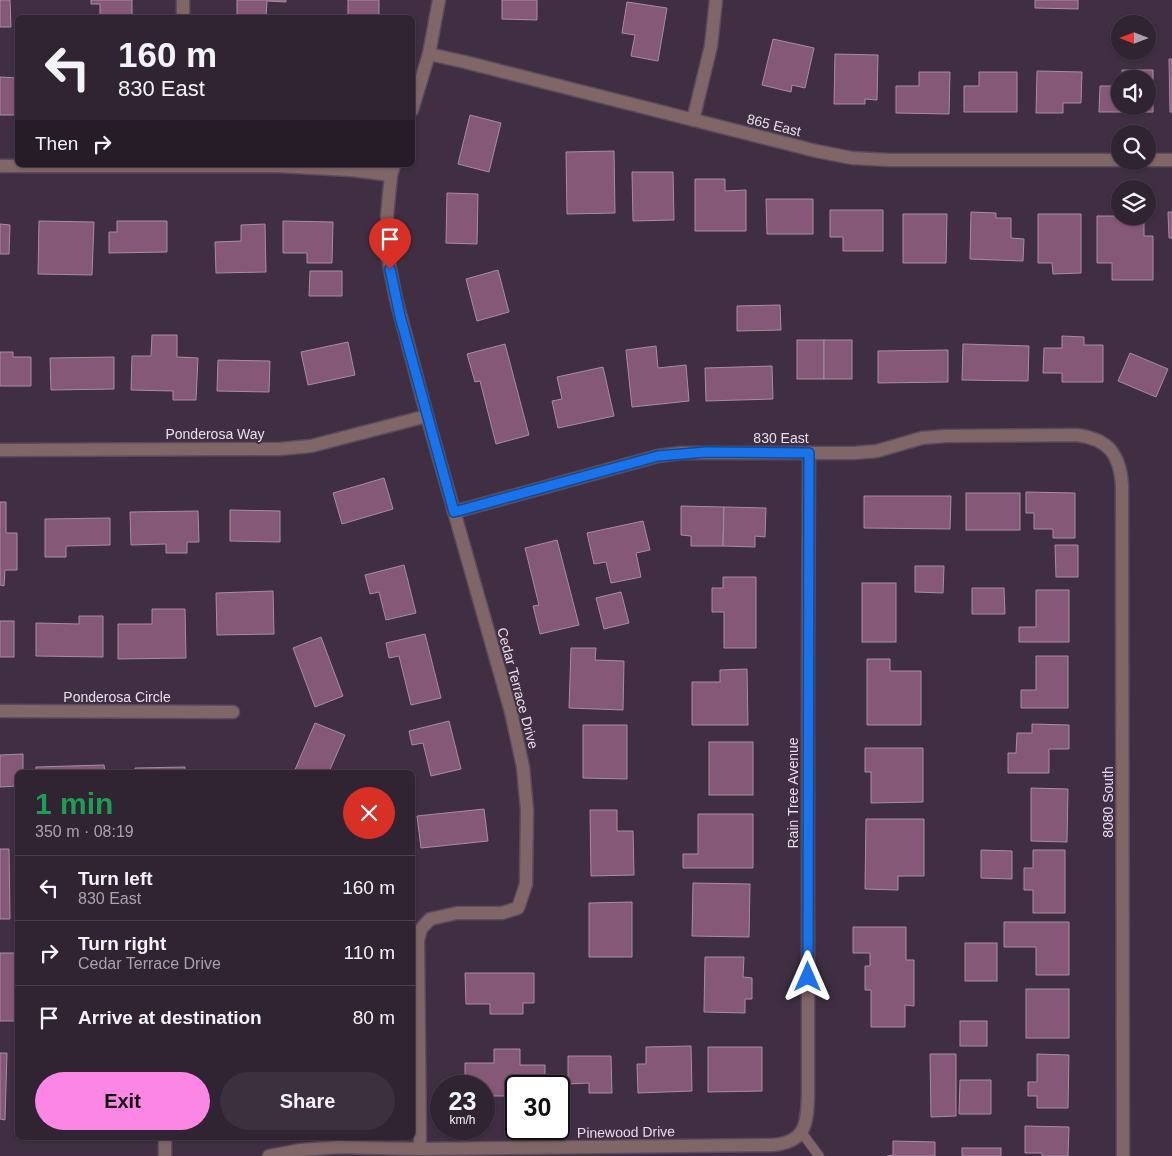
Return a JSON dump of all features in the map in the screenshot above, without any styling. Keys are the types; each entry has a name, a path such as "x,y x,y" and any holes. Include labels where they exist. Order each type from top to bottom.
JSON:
{"street":[{"path":"183,0 183,15"},
{"path":"415,100 429,54 439,0"},
{"path":"693,120 711,46 716,0"},
{"name":"865 East","path":"429,54 816,151 852,158 888,160 1111,160"},
{"path":"1156,160 1172,160"},
{"path":"0,166 15,166"},
{"path":"320,167 393,170"},
{"name":"Cedar Terrace Drive","path":"393,170 387,216 388,254 396,299 427,416 511,712 523,767 527,810 526,884 518,908 510,912 494,914 457,913 430,919 421,929 418,940 420,1148"},
{"name":"Ponderosa Way","path":"0,450 280,449 311,446 427,416"},
{"name":"830 East","path":"454,512 658,456 706,452 855,453 877,450 922,438 946,436 1089,437 1101,441 1111,450"},
{"name":"8080 South","path":"1111,450 1121,472 1122,485 1123,1156"},
{"name":"Rain Tree Avenue","path":"802,1133 806,1121 808,1095 809,453"},
{"name":"Ponderosa Circle","path":"0,711 233,712"},
{"name":"Pinewood Drive","path":"269,1156 300,1150 340,1147 590,1152 773,1145 788,1142 802,1133"},
{"path":"164,1140 165,1156"}],"lane":[{"path":"802,1133 819,1156"}],"building":[{"path":"0,0 10,0 11,27 0,27"},
{"path":"91,0 132,0 132,15 100,15 100,4 91,4"},
{"path":"237,0 286,0 286,2 267,1 266,15 237,15"},
{"path":"348,0 379,0 379,15 348,15"},
{"path":"502,0 537,0 537,20 502,19"},
{"path":"1035,0 1078,0 1078,9 1035,8"},
{"path":"627,2 667,8 658,61 631,56 635,35 622,33"},
{"path":"773,39 814,48 805,88 792,85 791,92 762,85"},
{"path":"835,54 878,55 877,100 865,99 865,104 834,104"},
{"path":"1169,59 1172,59 1172,112 1170,112"},
{"path":"1037,71 1082,72 1081,103 1063,103 1063,113 1036,113"},
{"path":"919,72 950,72 949,114 896,113 896,86 919,86"},
{"path":"979,72 1017,72 1017,112 964,112 964,86 979,86"},
{"path":"0,77 15,78 15,115 0,115"},
{"path":"1100,86 1111,86 1111,112 1099,112"},
{"path":"470,115 501,123 489,172 458,164"},
{"path":"614,151 615,213 567,214 566,152"},
{"path":"632,172 673,172 674,220 633,221"},
{"path":"695,179 725,179 725,191 746,190 746,231 695,231"},
{"path":"447,193 478,194 477,244 446,243"},
{"path":"766,199 813,199 813,234 767,234"},
{"path":"830,210 883,210 883,251 843,251 843,237 830,237"},
{"path":"971,212 996,213 996,218 1011,218 1011,238 1024,239 1023,261 970,259"},
{"path":"1168,212 1172,212 1172,238 1169,238"},
{"path":"903,214 947,214 946,263 903,263"},
{"path":"1038,214 1081,214 1081,273 1053,274 1052,263 1038,263"},
{"path":"1097,216 1111,216 1111,225 1144,225 1144,236 1153,236 1153,280 1112,280 1112,263 1097,263"},
{"path":"39,221 94,222 92,275 38,274"},
{"path":"117,221 167,221 167,252 109,253 109,232 117,232"},
{"path":"283,221 333,222 332,263 307,263 307,253 283,253"},
{"path":"0,224 10,225 9,254 0,254"},
{"path":"265,224 266,272 216,273 215,242 241,241 241,225"},
{"path":"498,270 509,312 477,321 466,279"},
{"path":"310,271 342,271 342,296 309,296"},
{"path":"780,305 781,330 737,331 737,306"},
{"path":"152,335 177,335 177,357 198,358 196,400 173,400 173,391 131,390 132,356 151,356"},
{"path":"1062,336 1084,337 1084,345 1103,345 1103,382 1062,382 1062,373 1043,373 1044,348 1062,348"},
{"path":"797,340 824,340 824,379 797,379"},
{"path":"824,340 852,340 852,379 824,379"},
{"path":"348,342 355,375 308,385 301,352"},
{"path":"505,344 529,435 496,444 480,381 475,382 467,354"},
{"path":"963,344 1029,346 1028,381 962,380"},
{"path":"656,346 658,368 686,365 689,401 632,407 626,350"},
{"path":"948,350 948,382 878,383 878,351"},
{"path":"0,352 13,352 13,357 31,357 31,386 0,386"},
{"path":"1130,353 1168,369 1156,397 1118,381"},
{"path":"114,357 114,389 51,390 50,358"},
{"path":"218,360 270,361 269,392 217,391"},
{"path":"772,366 773,399 706,401 705,368"},
{"path":"603,367 614,416 558,428 552,401 562,399 557,377"},
{"path":"384,478 393,509 342,524 333,493"},
{"path":"1026,492 1075,493 1075,538 1053,538 1053,529 1034,529 1034,513 1026,513"},
{"path":"966,493 1020,493 1020,530 966,530"},
{"path":"864,496 951,496 950,529 864,528"},
{"path":"0,502 6,502 6,533 17,533 17,570 5,570 4,586 0,585"},
{"path":"681,506 724,507 723,546 691,546 691,536 681,535"},
{"path":"724,507 766,508 765,537 755,536 755,547 723,546"},
{"path":"230,510 280,511 280,542 230,541"},
{"path":"198,511 199,542 187,542 187,553 166,553 166,544 131,545 130,512"},
{"path":"110,518 110,545 66,546 66,557 45,557 45,519"},
{"path":"643,521 650,550 636,553 641,577 611,583 606,562 594,564 587,533"},
{"path":"557,540 579,625 540,634 533,606 539,605 525,548"},
{"path":"1055,545 1078,545 1078,577 1056,577"},
{"path":"404,565 416,613 386,620 379,592 370,594 365,575"},
{"path":"915,566 944,566 943,593 915,592"},
{"path":"723,577 756,577 756,648 724,648 724,612 712,612 712,588 723,588"},
{"path":"862,583 896,583 896,642 862,642"},
{"path":"972,588 1004,588 1005,614 972,614"},
{"path":"1036,590 1069,590 1069,642 1019,642 1019,627 1036,627"},
{"path":"273,591 274,634 217,635 216,593"},
{"path":"621,592 629,623 604,629 596,598"},
{"path":"152,609 185,609 186,658 118,659 118,624 152,624"},
{"path":"79,616 103,616 103,657 36,656 36,623 79,624"},
{"path":"0,621 14,621 14,657 0,657"},
{"path":"425,634 441,698 411,705 399,656 389,658 386,643"},
{"path":"321,637 343,696 315,707 293,648"},
{"path":"571,648 596,648 595,660 624,661 623,710 569,708"},
{"path":"1036,656 1068,656 1068,708 1021,708 1021,690 1036,690"},
{"path":"867,659 890,659 890,671 921,671 921,725 867,725"},
{"path":"747,669 748,725 692,725 692,682 720,682 720,670"},
{"path":"449,721 461,769 431,776 423,743 412,745 409,731"},
{"path":"315,723 345,735 330,770 295,770"},
{"path":"1032,724 1069,725 1069,749 1049,749 1049,773 1008,773 1008,753 1016,753 1017,733 1032,733"},
{"path":"583,725 627,725 627,779 583,778"},
{"path":"709,742 753,742 753,795 709,795"},
{"path":"865,748 923,748 923,802 871,803 871,772 865,772"},
{"path":"23,754 23,770 15,770 15,786 0,787 0,755"},
{"path":"104,765 105,770 36,770 36,767"},
{"path":"185,767 185,770 135,770 135,768"},
{"path":"1031,788 1068,789 1067,842 1031,841"},
{"path":"484,809 488,841 421,848 417,816"},
{"path":"590,810 617,810 617,831 633,831 634,875 591,876"},
{"path":"698,814 753,814 753,868 683,868 683,854 698,854"},
{"path":"866,819 924,819 924,876 898,876 898,890 865,889"},
{"path":"0,849 9,849 10,919 0,919"},
{"path":"981,850 1012,851 1012,879 981,878"},
{"path":"1033,850 1065,850 1065,913 1033,913 1033,890 1024,890 1024,868 1033,868"},
{"path":"693,883 750,884 749,937 692,936"},
{"path":"632,902 632,957 589,957 589,903"},
{"path":"1004,922 1069,922 1069,975 1036,975 1036,947 1004,947"},
{"path":"853,927 906,927 906,960 914,960 914,1006 905,1005 905,1027 871,1027 871,990 865,990 865,966 870,966 870,953 853,953"},
{"path":"965,943 997,943 997,981 965,981"},
{"path":"0,953 15,953 15,1021 0,1021"},
{"path":"705,957 744,957 743,977 752,978 752,999 745,999 745,1013 704,1012"},
{"path":"465,973 534,973 534,1003 523,1003 523,1014 490,1014 490,1004 466,1004"},
{"path":"1026,989 1069,989 1069,1038 1026,1038"},
{"path":"960,1021 987,1021 987,1046 960,1046"},
{"path":"691,1046 692,1091 638,1093 637,1064 646,1064 646,1047"},
{"path":"708,1047 762,1047 762,1091 708,1092"},
{"path":"494,1049 520,1049 520,1065 545,1065 545,1075 505,1075 505,1096 495,1096 495,1075 465,1075 465,1063 494,1063"},
{"path":"0,1053 7,1053 5,1120 0,1119"},
{"path":"930,1054 956,1054 956,1116 931,1117"},
{"path":"1037,1054 1069,1055 1068,1108 1037,1108 1037,1096 1028,1096 1028,1082 1037,1082"},
{"path":"568,1056 611,1056 612,1093 589,1093 589,1083 570,1084 570,1075 568,1075"},
{"path":"960,1080 991,1080 991,1114 959,1114"},
{"path":"1025,1126 1069,1127 1068,1156 1042,1156 1042,1153 1025,1153"},
{"path":"893,1141 935,1142 935,1156 887,1156 893,1155"},
{"path":"962,1148 1001,1148 1001,1156 962,1156"}],"route":[{"path":"390,269 400,316 454,512 658,456 706,452 809,453 808,977"}]}
